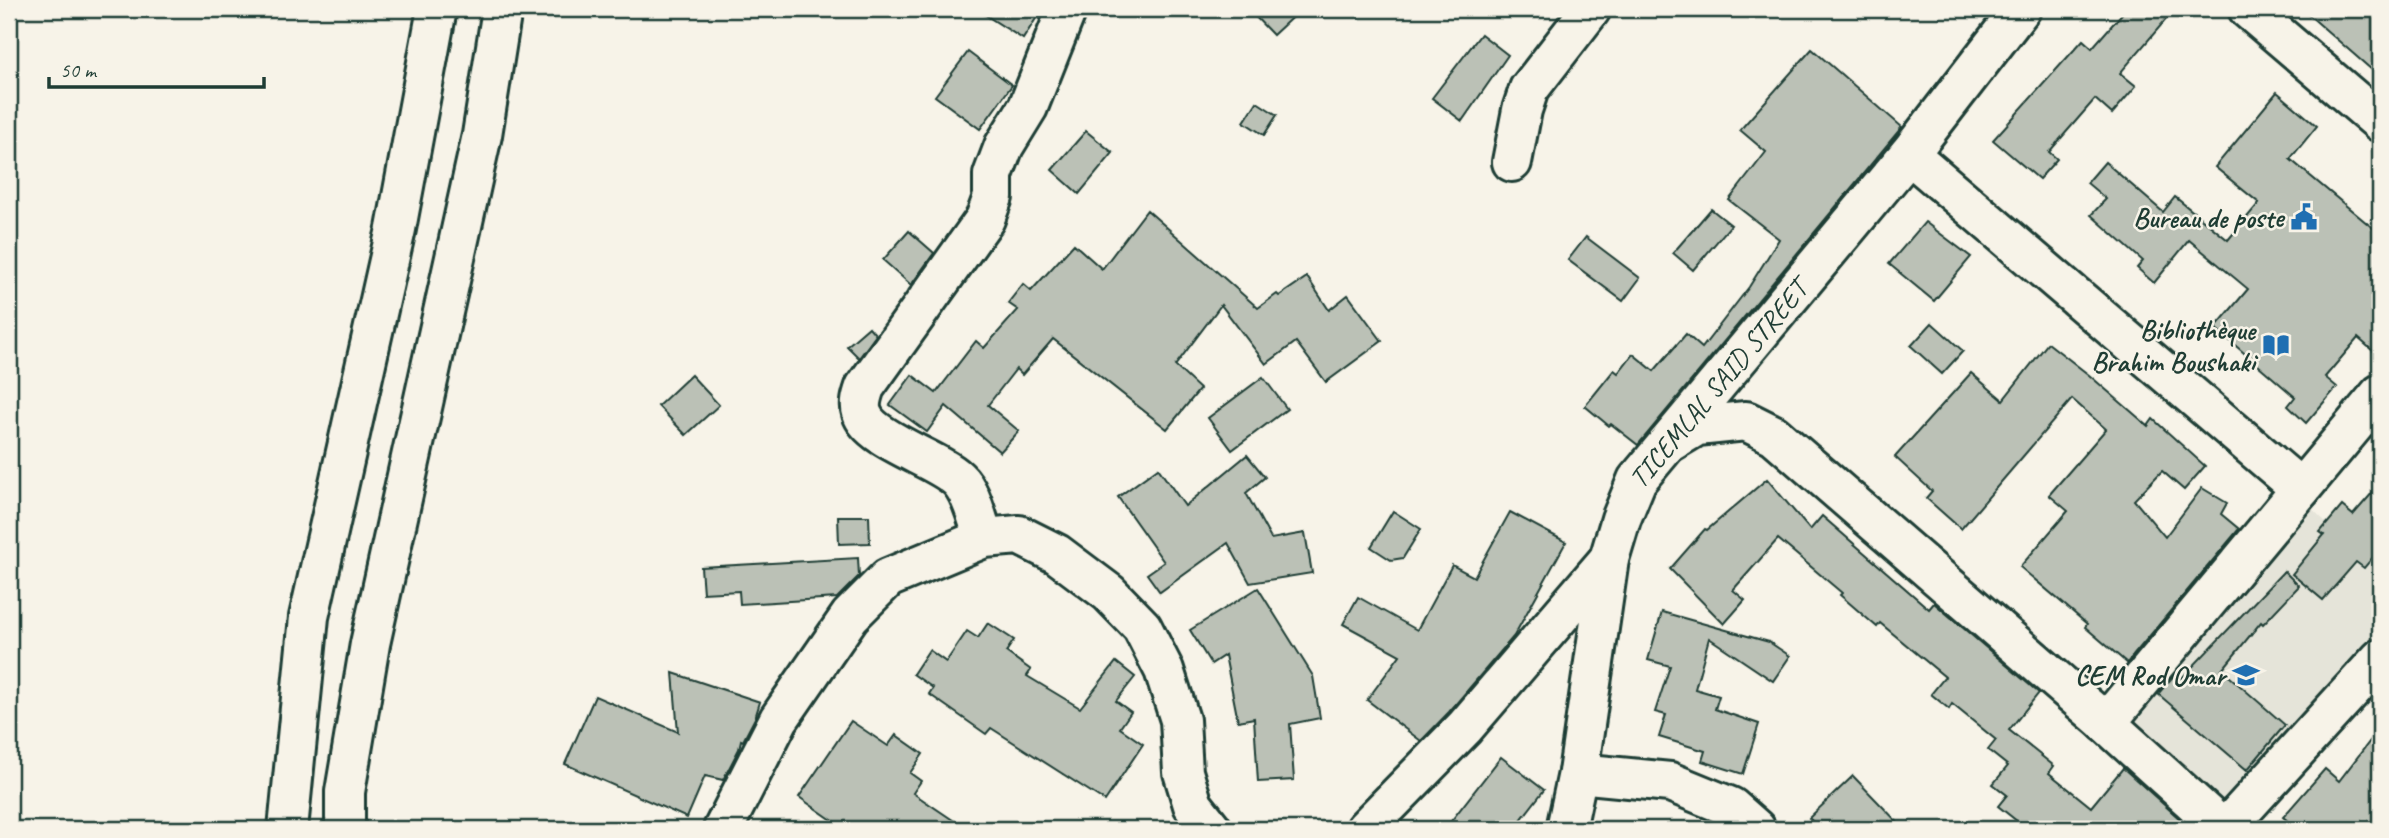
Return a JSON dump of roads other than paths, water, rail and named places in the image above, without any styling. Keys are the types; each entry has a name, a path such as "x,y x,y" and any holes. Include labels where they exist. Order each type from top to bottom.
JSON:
{"main road":[{"path":"289,829 309,617 396,229 437,9"},
{"path":"345,829 345,792 370,644 482,135 502,9"},
{"path":"984,538 961,481 949,471 870,427 862,414 860,401 865,387 985,219 993,197 993,175 1004,146 1028,107 1067,9"},
{"path":"1512,162 1529,89 1591,9"},
{"name":"TICEMLAL SAID STREET","path":"1566,829 1578,773 1609,559 1637,480 1909,154 2021,9"},
{"path":"2248,9 2380,122"},
{"path":"1909,154 2301,489"},
{"path":"2106,723 2380,394"},
{"path":"1667,444 1697,426 1746,421 1774,435 2224,829 2380,659"},
{"path":"723,829 779,719 850,616 888,578 984,538 1019,535 1057,554 1109,593 1142,627 1164,670 1180,720 1183,772 1193,804 1212,829"},
{"path":"1365,829 1465,727 1609,559"},
{"path":"1578,773 1670,782 1731,807 1756,829"}],"place":[{"name":"Bureau de poste","path":"2304,217"},
{"name":"Bibliothèque Brahim Boushaki","path":"2276,345"},
{"name":"CEM Rod Omar","path":"2246,675"}]}
